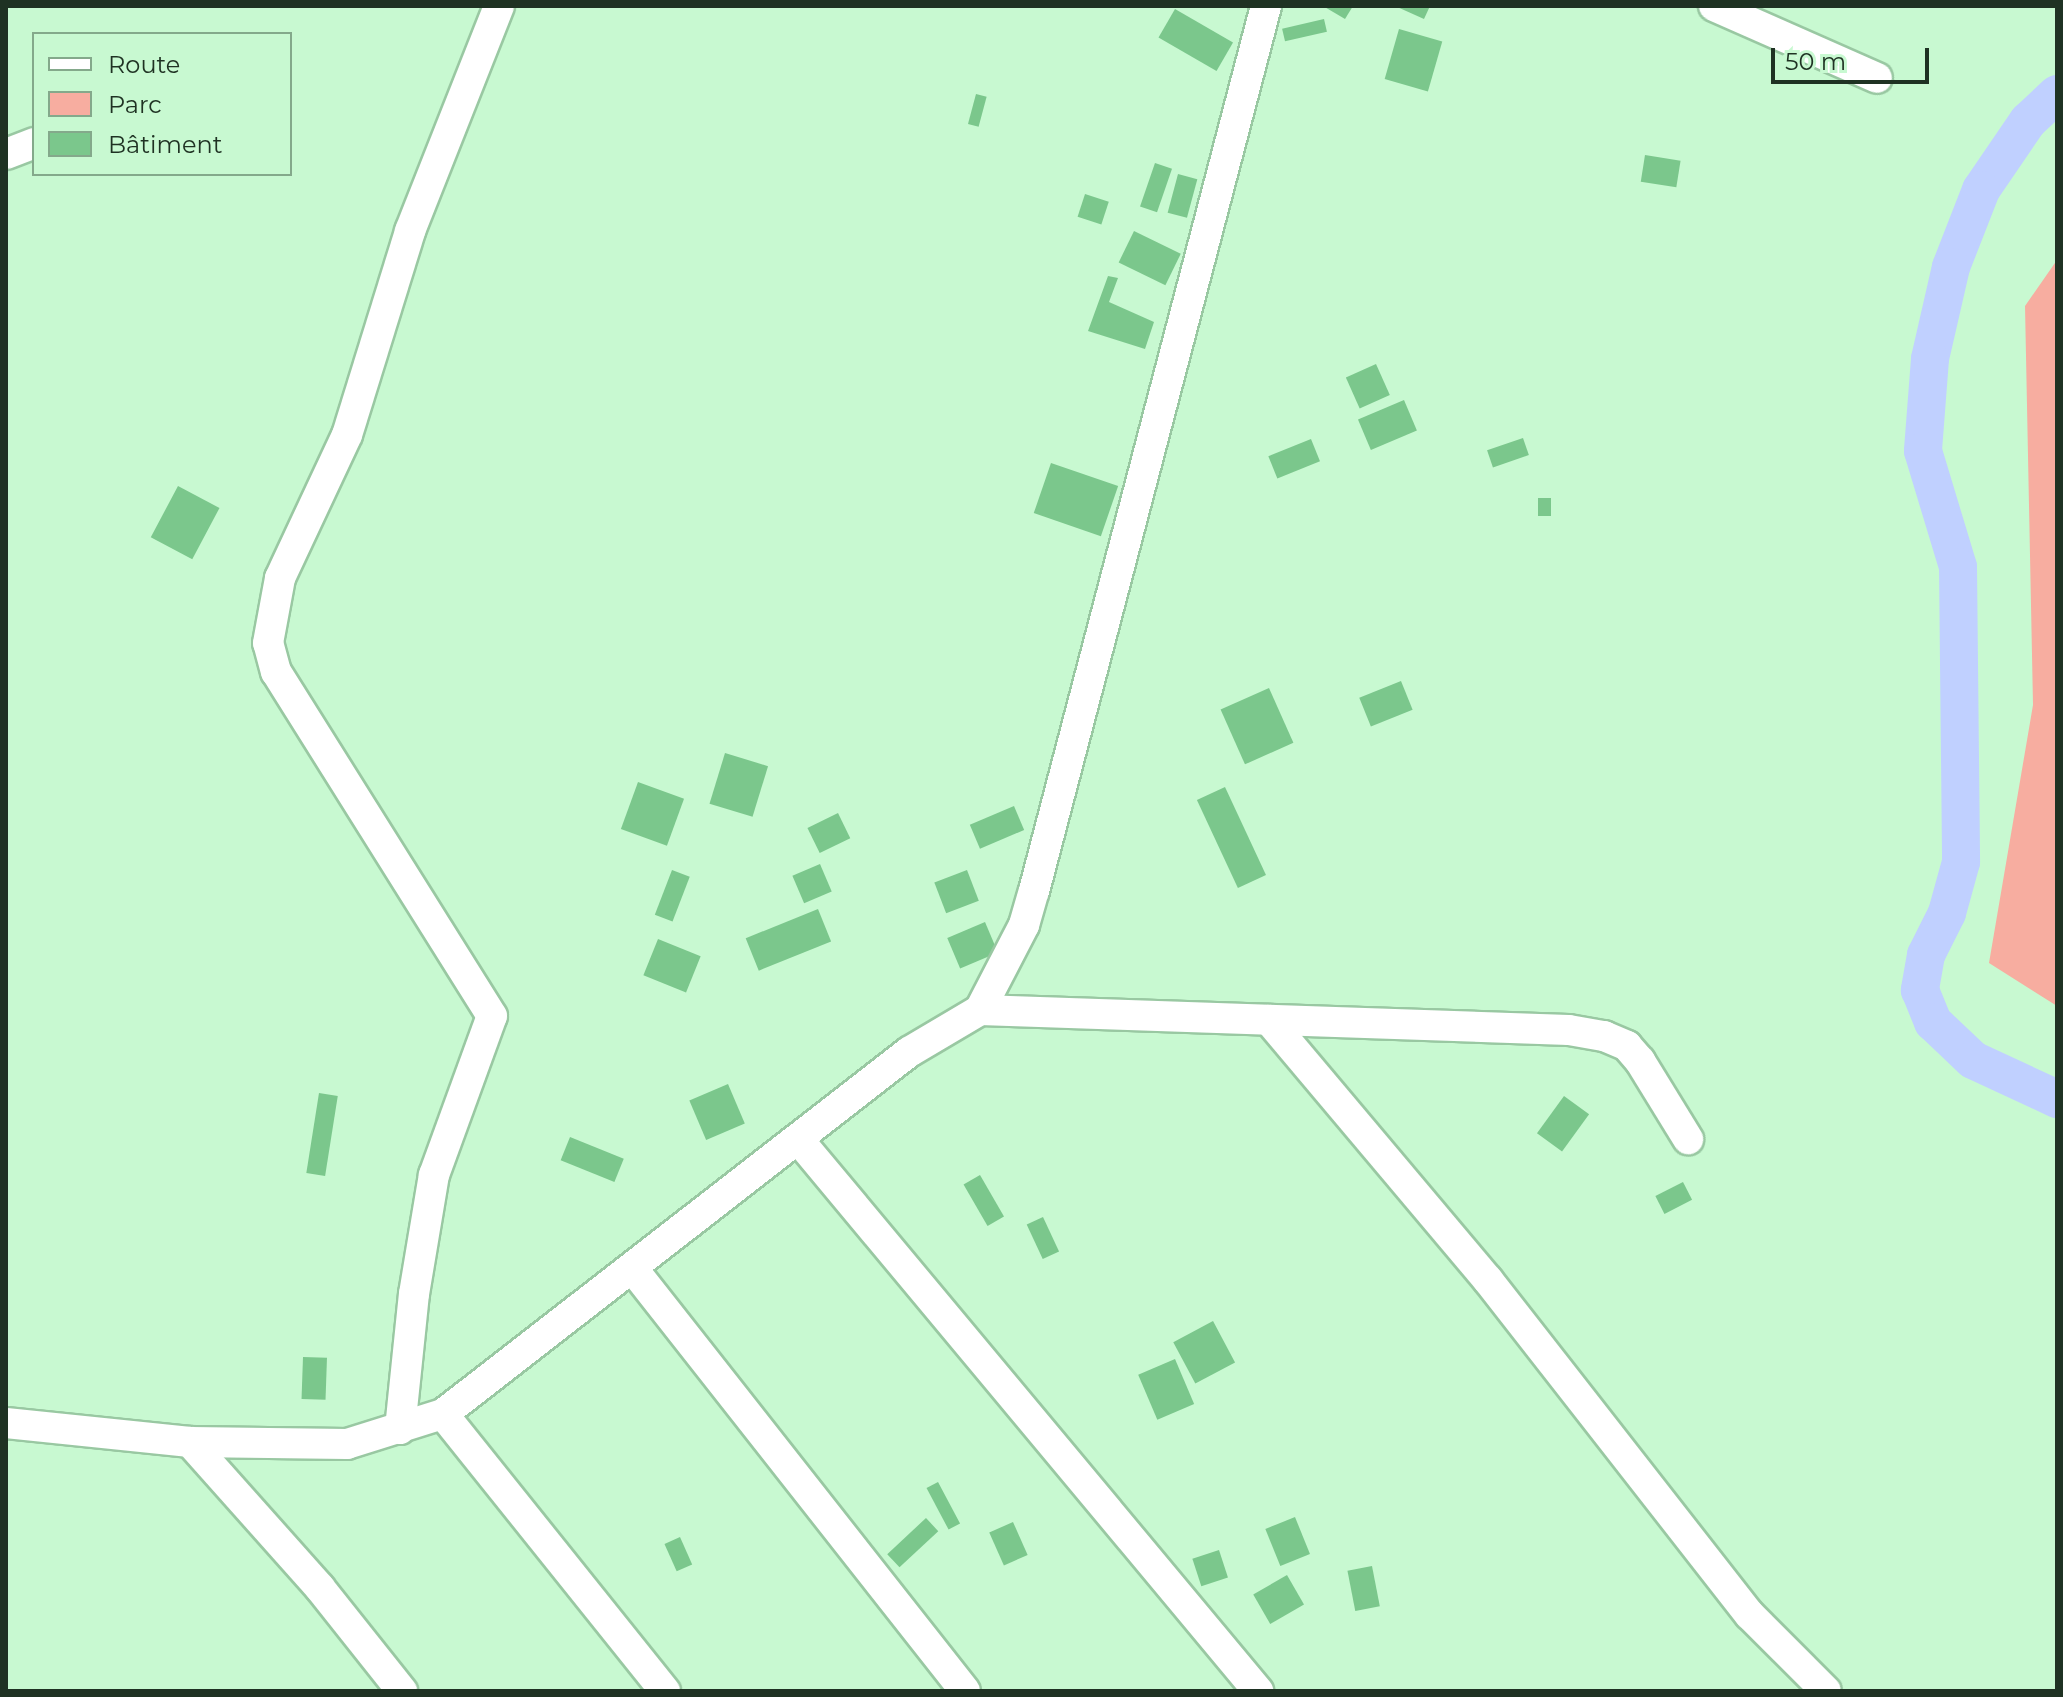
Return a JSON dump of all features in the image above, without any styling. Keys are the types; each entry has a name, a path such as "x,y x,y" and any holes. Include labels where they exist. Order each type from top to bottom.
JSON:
{"street":[{"path":"400,1429 414,1294 434,1175 492,1016 276,672 268,643 280,578 347,435 410,231 499,6"},
{"path":"6,1423 190,1442 347,1444 443,1414 633,1269 683,1223 798,1139 909,1052 980,1010 1024,925 1034,891 1266,6"},
{"path":"1714,6 1877,78"},
{"path":"6,154 32,144"},
{"path":"980,1010 1569,1030 1604,1036 1627,1046 1640,1061 1688,1139"},
{"path":"1269,1020 1488,1280 1750,1615 1826,1691"},
{"path":"798,1139 1258,1691"},
{"path":"633,1269 965,1691"},
{"path":"443,1414 665,1691"},
{"path":"190,1442 320,1588 402,1691"}],"green space":[{"path":"2057,260 2057,1006 1989,963 2033,705 2025,306"}],"building":[{"path":"1323,6 1353,6 1345,19"},
{"path":"1395,6 1430,6 1424,19"},
{"path":"1175,9 1233,42 1217,71 1158,38"},
{"path":"1324,19 1327,32 1285,41 1282,29"},
{"path":"1399,29 1442,41 1428,91 1385,79"},
{"path":"976,94 987,97 979,127 968,124"},
{"path":"1645,155 1681,161 1676,187 1641,182"},
{"path":"1155,163 1172,169 1157,212 1140,206"},
{"path":"1178,174 1197,179 1187,218 1168,213"},
{"path":"1085,194 1109,202 1101,225 1078,217"},
{"path":"1134,231 1181,254 1165,285 1119,262"},
{"path":"1108,276 1118,278 1109,302 1154,322 1145,349 1088,331"},
{"path":"1376,364 1390,395 1360,408 1346,377"},
{"path":"1404,400 1417,430 1371,450 1358,420"},
{"path":"1523,438 1529,455 1493,467 1487,450"},
{"path":"1311,439 1320,461 1277,478 1268,456"},
{"path":"1051,463 1118,486 1101,536 1034,513"},
{"path":"178,486 219,508 192,559 151,537"},
{"path":"1538,498 1551,498 1551,516 1538,516"},
{"path":"1401,681 1413,710 1371,727 1359,698"},
{"path":"1269,688 1293,743 1245,764 1221,710"},
{"path":"725,753 768,766 753,817 710,804"},
{"path":"638,782 684,799 667,846 621,829"},
{"path":"1225,787 1266,875 1238,888 1197,800"},
{"path":"1014,806 1024,830 980,849 970,825"},
{"path":"838,813 850,838 820,853 807,828"},
{"path":"820,864 832,892 804,903 792,876"},
{"path":"672,870 690,877 673,922 655,915"},
{"path":"967,870 979,901 946,913 934,883"},
{"path":"818,909 831,941 759,971 746,938"},
{"path":"985,922 998,952 960,968 947,938"},
{"path":"658,939 701,956 686,992 643,975"},
{"path":"728,1084 745,1124 706,1140 689,1100"},
{"path":"319,1093 338,1096 325,1176 306,1173"},
{"path":"1564,1096 1589,1114 1562,1151 1537,1133"},
{"path":"570,1137 624,1159 614,1182 561,1160"},
{"path":"980,1175 1004,1217 988,1226 964,1184"},
{"path":"1683,1182 1692,1200 1664,1214 1655,1196"},
{"path":"1043,1217 1059,1251 1043,1259 1027,1225"},
{"path":"1213,1321 1235,1362 1195,1384 1173,1342"},
{"path":"303,1357 327,1358 326,1400 302,1399"},
{"path":"1175,1359 1194,1404 1157,1420 1138,1375"},
{"path":"938,1482 960,1523 949,1530 927,1488"},
{"path":"1295,1517 1310,1554 1280,1566 1265,1529"},
{"path":"926,1518 938,1531 900,1567 887,1554"},
{"path":"1013,1522 1028,1555 1004,1565 989,1533"},
{"path":"680,1537 692,1564 677,1571 664,1544"},
{"path":"1219,1550 1228,1578 1201,1586 1192,1559"},
{"path":"1372,1566 1380,1606 1355,1611 1347,1571"},
{"path":"1287,1575 1304,1604 1270,1624 1253,1594"}],"waterway":[{"path":"2057,94 2028,121 1981,190 1951,267 1930,359 1923,451 1958,567 1961,862 1947,913 1926,955 1920,990 1933,1022 1973,1060 2057,1099"}]}
